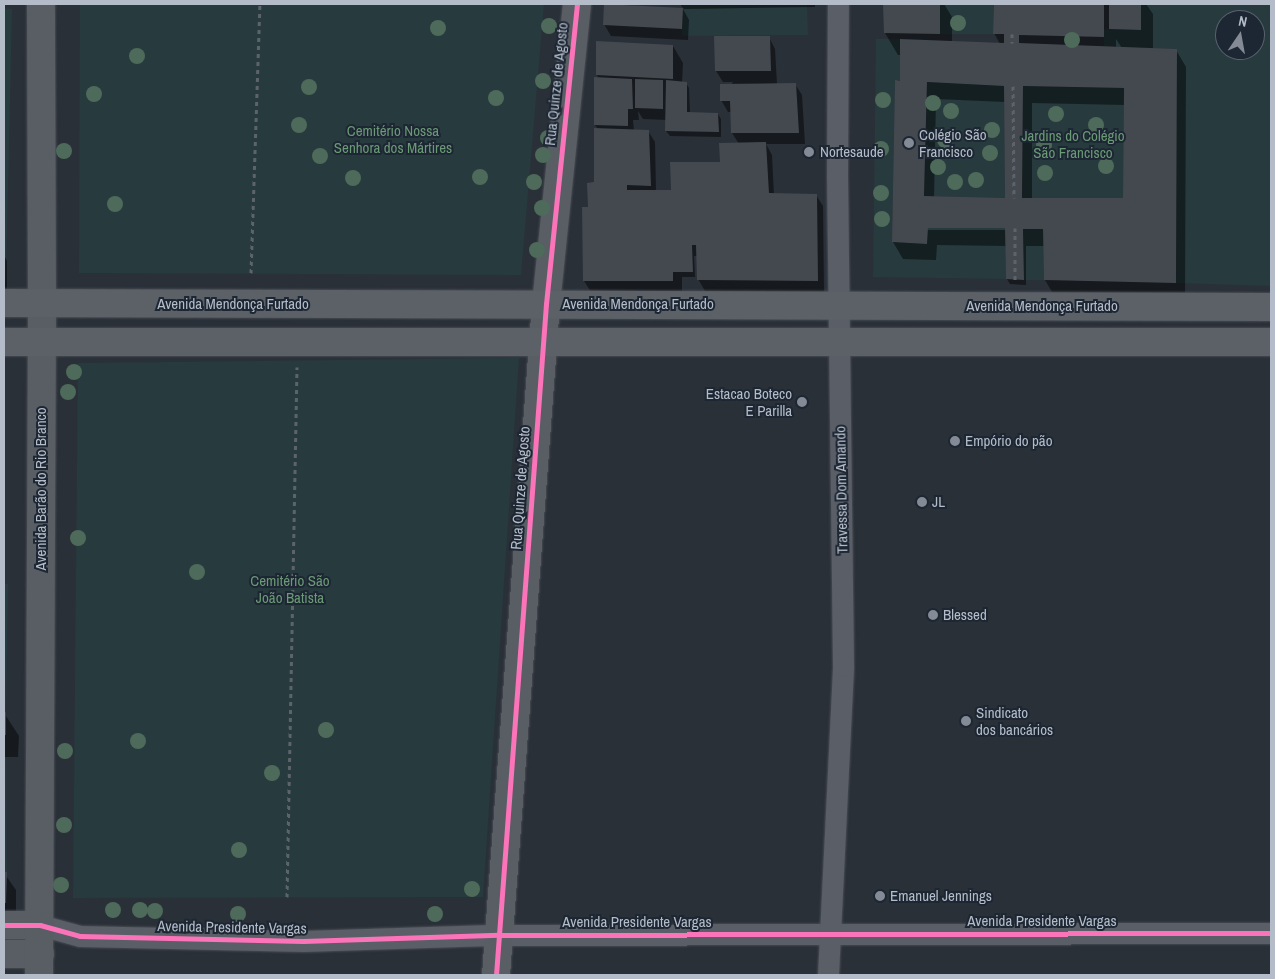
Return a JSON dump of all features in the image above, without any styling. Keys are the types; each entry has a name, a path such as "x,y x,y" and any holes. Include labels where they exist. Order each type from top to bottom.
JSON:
{"main road":[{"name":"Avenida Mendonça Furtado","path":"4,303 1271,307"},
{"path":"4,342 1271,342"}],"street":[{"name":"Avenida Barão do Rio Branco","path":"39,965 42,304 41,4"},
{"name":"Rua Quinze de Agosto","path":"496,975 546,304 577,4"},
{"name":"Travessa Dom Amando","path":"828,975 843,665 839,343 838,4"},
{"name":"Avenida Presidente Vargas","path":"4,924 40,925 80,936 303,941 499,935 1271,933"},
{"name":"Avenida Presidente Vargas","path":"4,954 39,965 80,936"}],"path":[{"path":"252,273 260,4"},
{"path":"1012,34 1012,43"},
{"path":"1013,86 1014,198"},
{"path":"1015,228 1015,280"},
{"path":"286,896 297,362 294,342"}],"green space":[{"name":"Cemitério Nossa Senhora dos Mártires","path":"80,4 544,4 521,275 79,273"},
{"path":"683,4 807,4 808,35 682,36"},
{"path":"940,4 994,4 993,34 940,34"},
{"path":"1141,4 1271,4 1271,286 1176,283 1177,49 1104,46 1104,29 1141,30"},
{"path":"4,8 12,9 6,279 4,279"},
{"path":"876,39 900,39 900,81 895,81 892,242 927,244 928,228 1005,228 1006,279 873,277"},
{"name":"Jardins do Colégio São Francisco","path":"927,82 1004,86 1005,198 924,196"},
{"name":"Jardins do Colégio São Francisco","path":"1023,86 1124,88 1123,198 1022,198"},
{"path":"1023,229 1043,229 1044,280 1024,280"},
{"name":"Cemitério São João Batista","path":"519,358 483,897 73,898 78,363"},
{"path":"4,584 8,584 6,712 4,712"},
{"path":"4,735 6,735 7,872 4,872"}],"building":[{"path":"604,4 683,8 682,29 603,25"},
{"path":"883,4 940,4 940,34 884,33"},
{"path":"994,4 1104,4 1104,37 1019,35 1019,43 1177,49 1176,283 1044,280 1043,229 1023,229 1024,280 1006,279 1005,228 928,228 927,244 892,242 895,80 900,81 900,39 1004,43 1004,34 993,34","holes":["927,82 1004,86 1005,198 924,196","1023,86 1124,88 1123,198 1022,198"]},
{"path":"1109,4 1141,4 1141,30 1109,29"},
{"path":"714,36 770,36 771,71 715,71"},
{"path":"596,41 673,45 673,79 596,75"},
{"path":"594,77 632,79 633,109 628,109 628,126 594,125"},
{"path":"635,79 663,80 663,109 635,108"},
{"path":"666,80 687,82 687,112 718,113 719,132 665,131"},
{"path":"796,83 799,133 731,133 730,101 720,101 720,84"},
{"path":"594,128 649,130 651,186 627,185 627,190 671,190 670,162 720,162 719,143 766,142 769,193 817,194 818,281 697,280 696,245 692,245 693,272 673,272 673,281 583,281 582,207 588,207 587,183 594,182"},
{"path":"4,712 6,712 6,735 4,735"},
{"path":"4,872 7,872 6,903 4,903"}],"cycle path":[{"path":"496,975 546,304 577,4"},
{"path":"4,925 40,925 80,936 303,941 499,935 1271,933"}],"place":[{"name":"Colégio São Francisco","path":"909,143"},
{"name":"Nortesaude","path":"809,152"},
{"name":"Estacao Boteco E Parilla","path":"802,402"},
{"name":"Empório do pão","path":"955,441"},
{"name":"JL","path":"922,502"},
{"name":"Blessed","path":"933,615"},
{"name":"Sindicato dos bancários","path":"966,721"},
{"name":"Emanuel Jennings","path":"880,896"}]}
